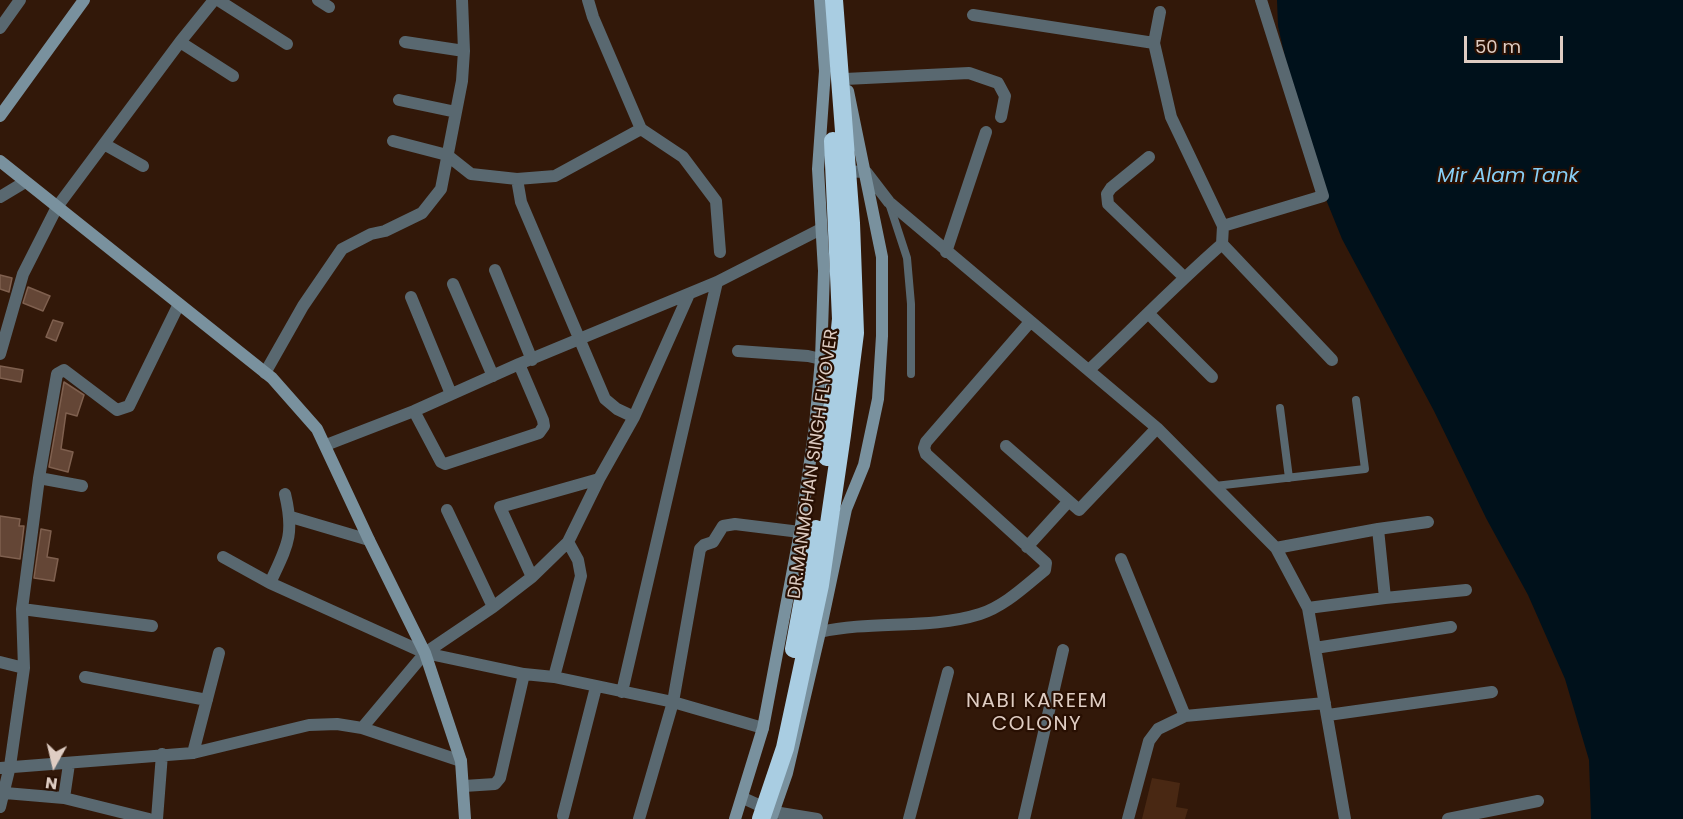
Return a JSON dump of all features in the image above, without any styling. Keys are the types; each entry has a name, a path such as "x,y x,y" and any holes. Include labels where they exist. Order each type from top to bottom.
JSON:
{"highway":[{"name":"DR.MANMOHAN SINGH FLYOVER","path":"749,819 765,776 787,684 823,496 841,320 826,0"},
{"name":"DR.MANMOHAN SINGH FLYOVER","path":"769,816 820,585 855,333 851,223 834,0"}],"street":[{"path":"0,28 20,0"},
{"path":"0,116 84,0"},
{"path":"0,354 23,274 57,207 180,42 216,0 287,44"},
{"path":"318,0 329,7"},
{"path":"265,373 303,306 342,249 422,213 441,189 462,81 464,51 462,0"},
{"path":"588,0 593,17 641,129 683,157 716,201 720,252"},
{"path":"735,819 763,728 800,532 815,426 821,359 824,271 818,170 825,71 820,0"},
{"path":"769,816 787,773 846,509 864,465 878,399 882,336 882,257 845,79 840,0"},
{"path":"1223,226 1323,196 1261,0"},
{"path":"1089,370 1149,314 1184,277 1222,244 1223,226 1171,117 1154,43 1160,12"},
{"path":"973,15 1154,43"},
{"path":"180,42 233,76"},
{"path":"405,42 464,51"},
{"path":"845,79 969,73 998,83 1005,96 1001,117"},
{"path":"399,100 456,112"},
{"path":"393,141 447,155 471,174 517,178 555,176 641,129"},
{"path":"946,252 986,132"},
{"path":"104,144 143,166"},
{"path":"1149,157 1111,188 1107,194 1108,204 1184,277"},
{"path":"0,161 265,373 317,429 425,653 461,761 465,819"},
{"path":"818,170 866,172"},
{"path":"866,172 889,202 1157,428 1276,548 1308,608 1346,819"},
{"path":"517,178 521,202 605,399 617,409 634,417"},
{"path":"0,197 25,182"},
{"path":"326,445 414,411 519,364 717,282 821,229"},
{"path":"1222,244 1332,360"},
{"path":"495,270 532,360"},
{"path":"622,692 717,282"},
{"path":"453,284 494,376"},
{"path":"362,728 425,653 493,607 532,577 568,542 599,479 634,417 689,294"},
{"path":"411,297 451,394"},
{"path":"0,807 5,793 5,767 24,668 22,609 39,478 57,374 64,370 117,410 124,409 129,406 179,304"},
{"path":"1149,314 1212,377"},
{"path":"820,632 933,623 981,614 1007,600 1045,570 1046,563 926,454 924,448 926,442 1030,322"},
{"path":"738,351 821,359"},
{"path":"414,411 441,462 445,464 539,433 544,426 543,420 519,364"},
{"path":"1006,446 1075,509 1079,510 1157,428"},
{"path":"39,478 82,486"},
{"path":"532,577 500,507 599,479"},
{"path":"270,583 288,543 291,517 285,494"},
{"path":"1027,547 1068,502"},
{"path":"447,510 493,607"},
{"path":"291,517 369,540"},
{"path":"1276,548 1428,522"},
{"path":"639,819 673,702 700,549 717,537 723,526 735,524 800,532"},
{"path":"1378,529 1385,598"},
{"path":"554,677 581,576 578,560 568,542"},
{"path":"223,557 270,583 425,653 524,675 554,677 673,702 763,728"},
{"path":"1121,559 1185,716"},
{"path":"1308,608 1466,590"},
{"path":"22,609 152,626"},
{"path":"1315,648 1451,627"},
{"path":"1024,819 1063,650"},
{"path":"193,753 219,653"},
{"path":"0,662 24,668"},
{"path":"909,819 948,672"},
{"path":"464,786 495,784 500,778 524,675"},
{"path":"85,677 207,700"},
{"path":"563,816 596,687"},
{"path":"1128,819 1149,741 1158,729 1185,716 1327,709 1492,692"},
{"path":"5,767 193,753 309,725 337,724 362,728 461,761"},
{"path":"157,819 162,754"},
{"path":"64,798 69,764"},
{"path":"5,793 64,798 149,819"},
{"path":"743,798 769,816 817,819"},
{"path":"1448,819 1538,801"}],"lane":[{"path":"889,202 907,258 911,304 911,374"},
{"path":"1215,486 1365,469 1356,400"},
{"path":"1280,408 1289,477"}],"shaded area":[{"path":"1152,778 1180,783 1176,807 1188,809 1185,819 1142,819"}],"water":[{"name":"Mir Alam Tank","path":"1277,0 1683,0 1683,819 1591,819 1589,760 1565,679 1528,595 1486,518 1434,411 1342,239 1306,150 1278,26"}],"building":[{"path":"0,275 12,278 9,292 0,289"},
{"path":"28,287 50,296 43,311 23,303"},
{"path":"53,320 63,323 56,341 46,337"},
{"path":"0,366 23,370 21,382 0,378"},
{"path":"64,382 84,395 77,416 66,413 61,449 73,452 68,472 49,467"},
{"path":"0,516 20,519 19,526 24,526 20,559 0,556"},
{"path":"41,529 51,531 47,557 58,559 54,581 34,578"}],"district":[{"name":"NABI KAREEM COLONY","path":"1037,714"}]}
